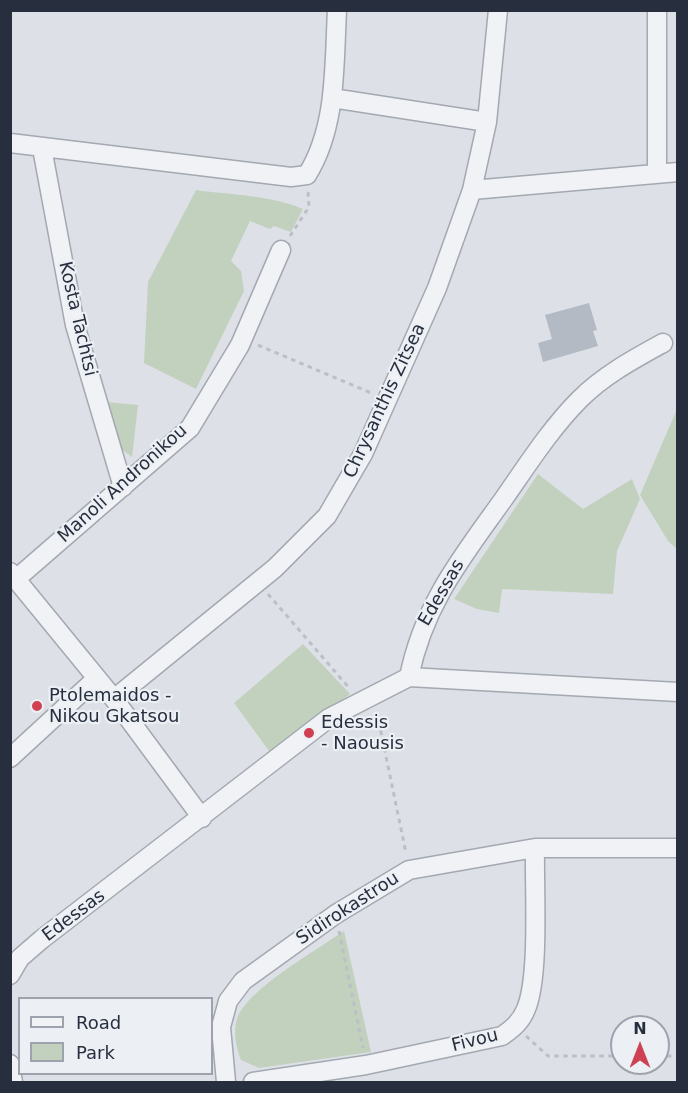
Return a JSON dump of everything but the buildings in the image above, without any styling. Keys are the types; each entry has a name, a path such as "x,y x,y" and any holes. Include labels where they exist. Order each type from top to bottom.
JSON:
{"street":[{"path":"10,143 291,177 307,175 320,155 332,98 337,10"},
{"name":"Chrysanthis Zitsea","path":"114,699 257,582 327,516 363,454 437,288 472,190 487,122 498,10"},
{"path":"657,10 657,174"},
{"path":"332,98 487,122"},
{"name":"Kosta Tachtsi","path":"42,148 75,325 123,487"},
{"path":"472,190 678,172"},
{"name":"Manoli Andronikou","path":"13,575 123,487 190,428 243,339 281,250"},
{"name":"Edessas","path":"10,975 20,957 42,939 329,718 409,676 416,643 448,579 538,449 580,399 614,371 663,343"},
{"path":"13,575 114,699 202,818"},
{"path":"409,676 678,692"},
{"path":"10,758 97,678"},
{"name":"Sidirokastrou","path":"225,1083 221,1027 228,1000 243,981 336,914 409,870 535,848 678,848"},
{"name":"Fivou","path":"253,1083 366,1065 502,1036 516,1027 526,1010 532,985 535,848"},
{"path":"10,1064 13,1083"}],"path":[{"path":"281,250 309,207 307,175"},
{"path":"243,339 387,400"},
{"path":"257,582 367,698 409,870"},
{"path":"336,914 366,1065"},
{"path":"516,1027 548,1056 610,1056"}],"green space":[{"path":"196,190 264,198 303,209 291,232 274,226 270,229 250,221 231,261 241,271 244,291 196,389 144,363 148,282"},
{"path":"106,402 138,405 132,457 120,448"},
{"path":"677,409 677,549 668,541 640,495"},
{"path":"538,474 583,509 632,479 640,499 617,551 613,594 502,589 499,613 477,609 454,599"},
{"path":"303,644 350,694 272,755 234,703"},
{"path":"344,931 371,1052 259,1068 241,1060 236,1045 235,1029 243,1008 268,983"}],"place":[{"name":"Ptolemaidos - Nikou Gkatsou","path":"37,706"},
{"name":"Edessis - Naousis","path":"309,733"}]}
